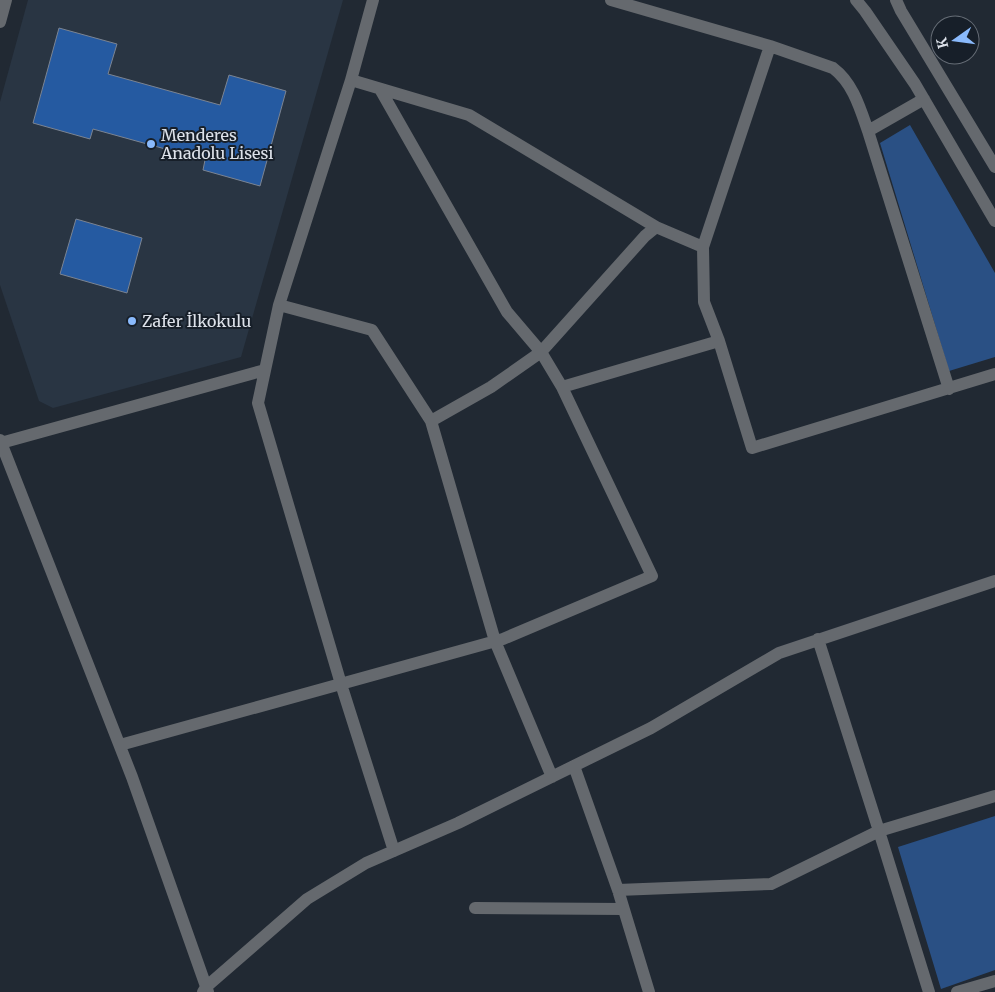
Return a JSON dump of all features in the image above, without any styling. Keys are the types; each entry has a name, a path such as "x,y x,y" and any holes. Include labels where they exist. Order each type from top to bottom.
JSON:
{"street":[{"path":"0,22 6,0"},
{"path":"373,0 351,80 279,305 258,403 341,684 394,851"},
{"path":"611,0 770,46 833,68 848,82 868,131 949,389"},
{"path":"856,0 910,76 995,221"},
{"path":"896,0 995,167"},
{"path":"770,46 702,247 704,302 719,341 752,448 995,374"},
{"path":"351,80 469,115 656,228 702,247"},
{"path":"120,745 495,641 652,576 562,387 541,352 507,312 380,89"},
{"path":"868,131 924,99"},
{"path":"432,421 491,387 541,352 645,236 656,228"},
{"path":"279,305 372,330 432,421 495,641 552,777"},
{"path":"562,387 719,341"},
{"path":"265,370 1,442 120,745 206,990 308,899 366,863 458,823 651,728 779,653 995,581"},
{"path":"818,639 928,992"},
{"path":"574,766 618,890 649,992"},
{"path":"618,890 771,884 879,831 995,796"},
{"path":"475,908 623,908"},
{"path":"957,992 995,981"}],"shaded area":[{"name":"Menderes Anadolu Lisesi","path":"28,0 343,0 241,357 53,408 39,401 0,285 0,102"},
{"path":"910,125 995,273 995,357 949,371 880,143"},
{"path":"995,816 995,970 941,989 898,847"}],"building":[{"path":"59,28 117,44 108,74 220,105 229,75 286,91 260,186 203,170 205,160 93,129 90,139 33,123"},
{"path":"76,219 142,238 127,293 60,274"}],"place":[{"name":"Menderes Anadolu Lisesi","path":"151,144"},
{"name":"Zafer İlkokulu","path":"132,321"}]}
